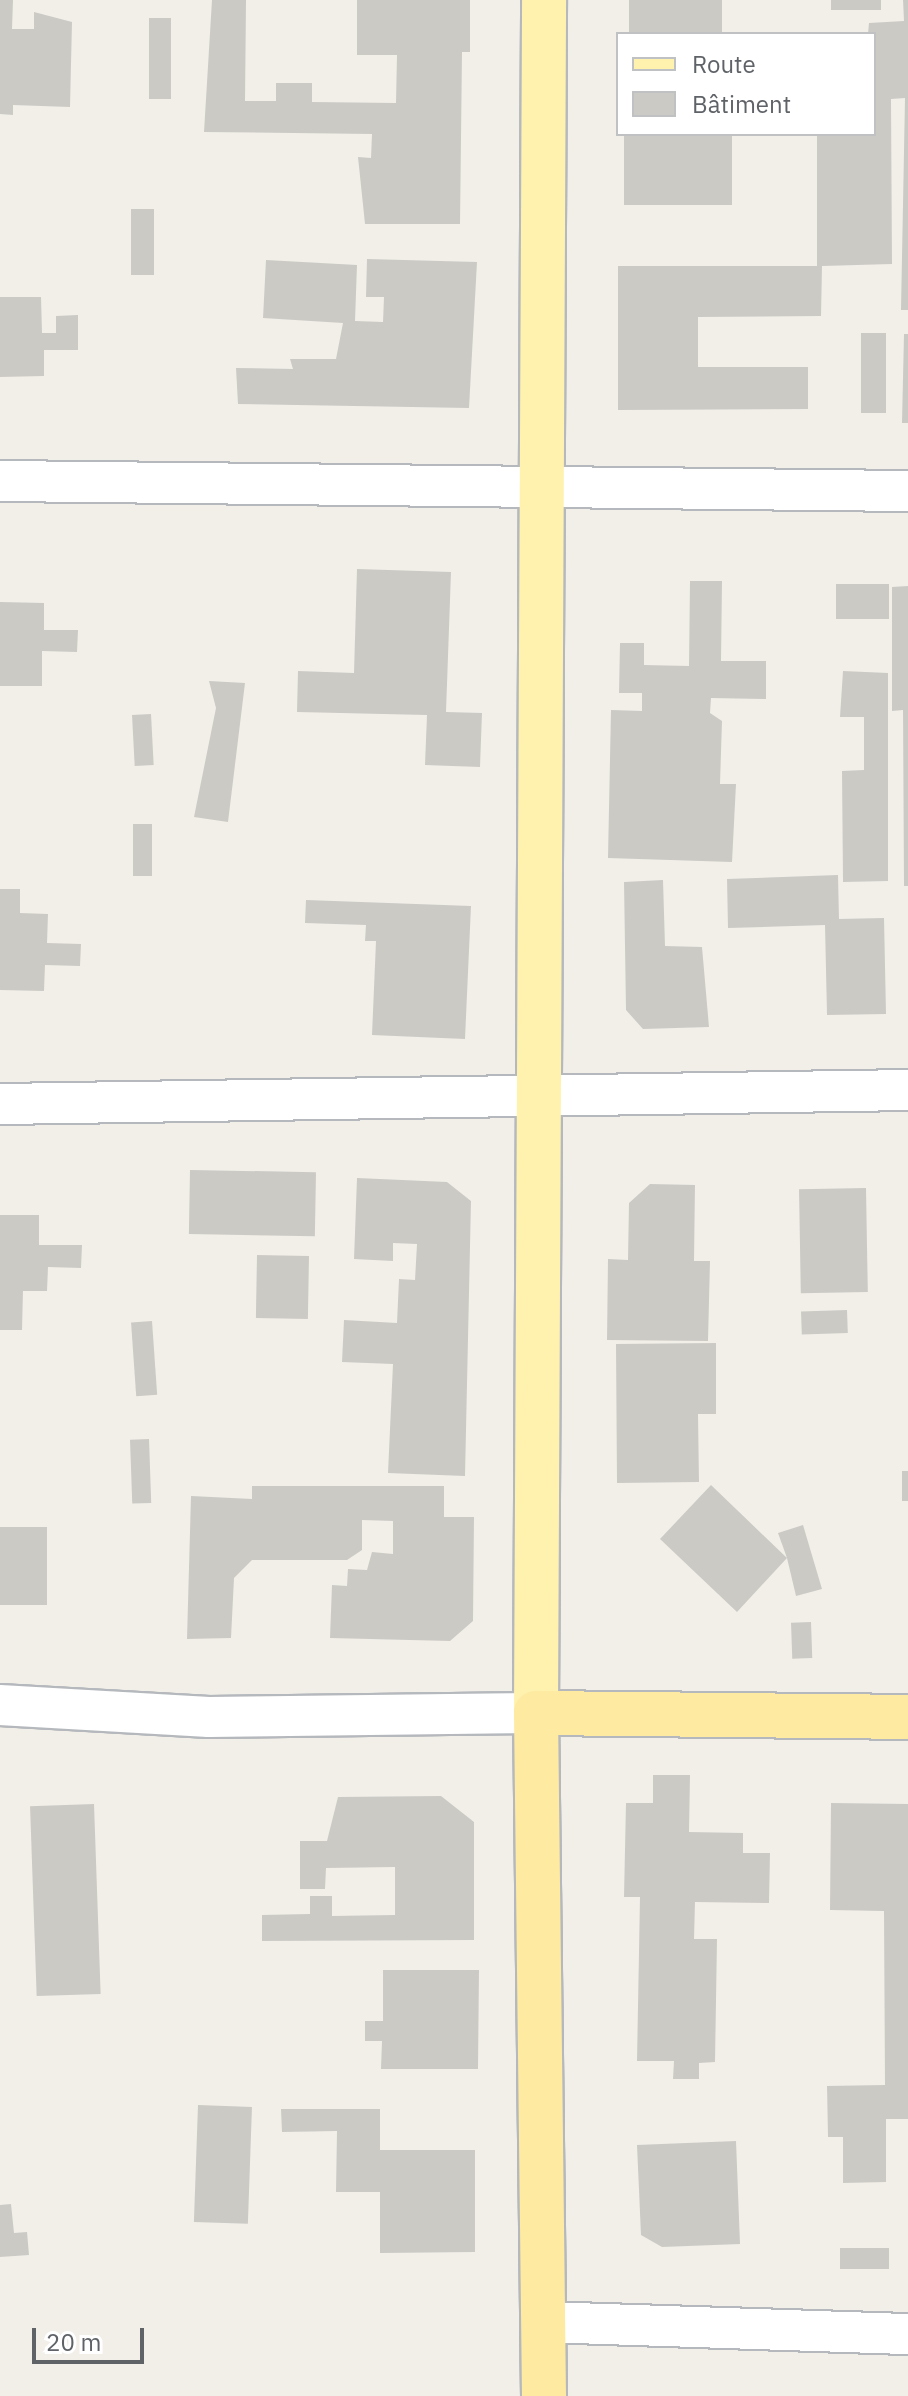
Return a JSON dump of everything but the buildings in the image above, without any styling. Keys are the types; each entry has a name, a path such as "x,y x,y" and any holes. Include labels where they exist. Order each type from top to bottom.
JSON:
{"highway":[{"path":"544,2396 536,1713 908,1717"}],"main road":[{"path":"536,1713 542,1093 539,492 544,0"}],"street":[{"path":"0,481 539,492 908,491"},
{"path":"0,1104 542,1093 908,1090"},
{"path":"0,1705 209,1717 536,1713"},
{"path":"544,2322 908,2334"}]}
